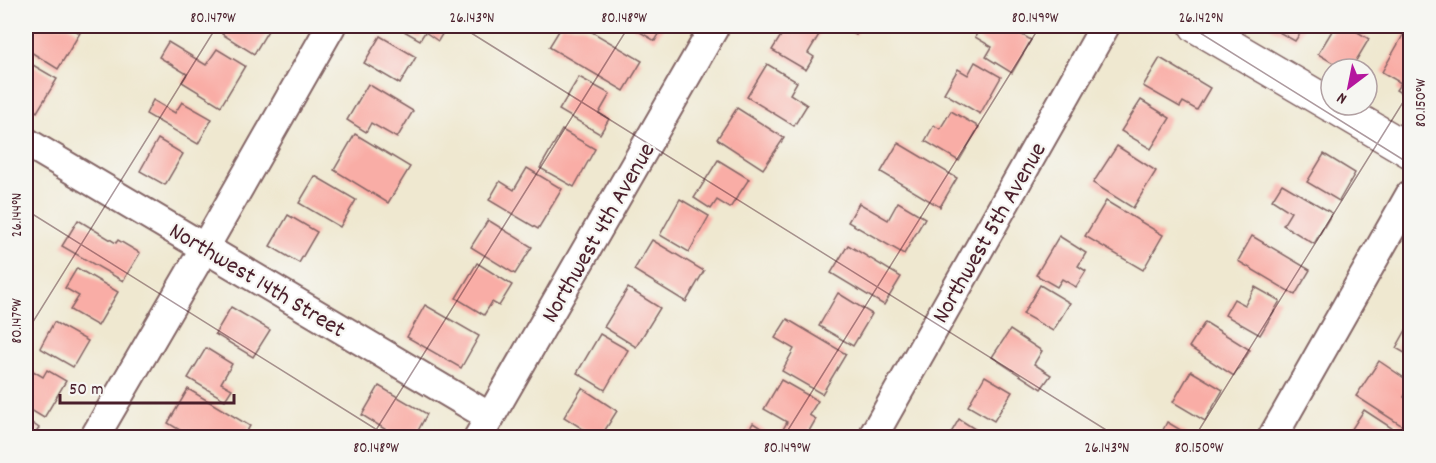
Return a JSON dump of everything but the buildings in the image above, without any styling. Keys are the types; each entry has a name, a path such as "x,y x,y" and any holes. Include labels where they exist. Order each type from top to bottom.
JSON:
{"street":[{"path":"94,438 331,26"},
{"name":"Northwest 4th Avenue","path":"484,427 715,26"},
{"name":"Northwest 5th Avenue","path":"872,438 1105,26"},
{"path":"1196,26 1319,98"},
{"path":"1352,117 1410,151"},
{"name":"Northwest 14th Street","path":"26,142 205,248 484,427"},
{"path":"1272,438 1410,195"}]}
